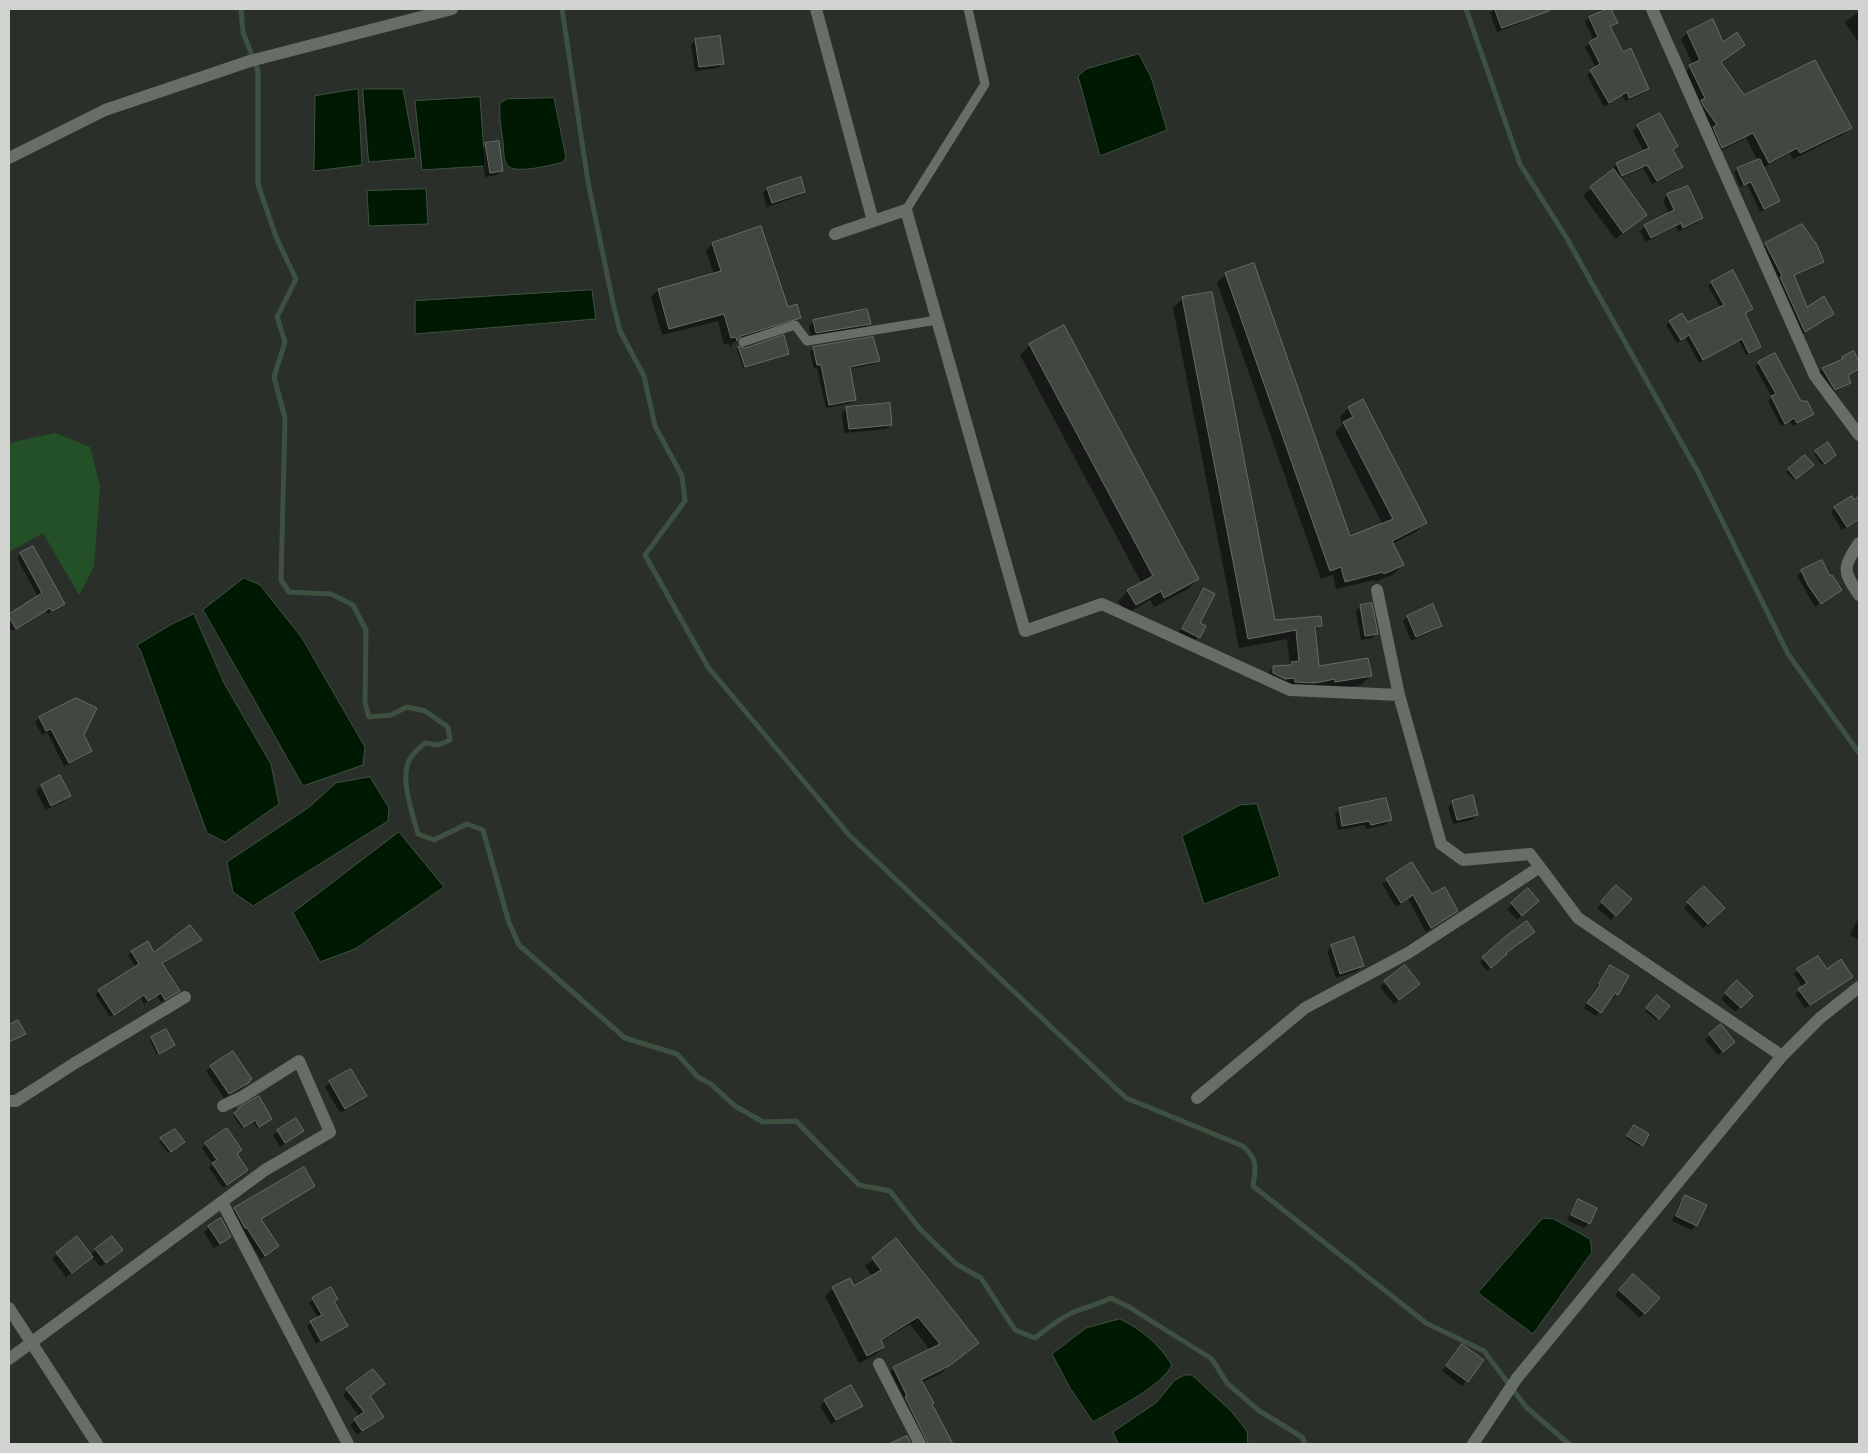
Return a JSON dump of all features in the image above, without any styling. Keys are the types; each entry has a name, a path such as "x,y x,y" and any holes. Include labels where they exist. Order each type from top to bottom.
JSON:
{"street":[{"path":"9,158 106,110 250,60 452,9"},
{"path":"816,9 873,221"},
{"path":"1652,9 1815,376 1859,435"},
{"path":"835,234 906,210 1025,631 1102,604 1290,690 1399,695"},
{"path":"1859,543 1846,563 1847,578 1859,595"},
{"path":"1377,590 1399,695 1441,844 1463,860 1530,854 1578,918 1782,1056"},
{"path":"1197,1098 1305,1008 1408,953 1540,867"},
{"path":"1473,1444 1516,1378 1782,1056 1820,1018 1859,987"},
{"path":"9,1101 16,1101 185,997"},
{"path":"9,1360 265,1170 330,1132 300,1061 242,1097 223,1106"},
{"path":"222,1202 348,1444"},
{"path":"9,1308 97,1444"},
{"path":"879,1364 920,1444"}],"lane":[{"path":"906,210 985,84 968,9"},
{"path":"743,342 795,325 808,341 937,320"}],"green space":[{"path":"55,433 90,447 100,486 94,567 79,595 43,533 9,552 9,443"}],"shaded area":[{"path":"1139,54 1151,77 1167,130 1100,156 1078,76 1086,69"},
{"path":"358,89 362,165 314,171 315,96"},
{"path":"363,89 403,89 416,158 369,162"},
{"path":"480,97 485,166 422,170 415,101"},
{"path":"554,98 566,157 563,162 534,168 511,168 507,165 504,157 500,103 507,99"},
{"path":"426,189 428,224 369,226 367,191"},
{"path":"592,290 596,319 415,334 415,301"},
{"path":"244,578 260,585 302,638 365,747 363,765 303,786 203,610"},
{"path":"194,614 224,683 271,764 279,804 225,842 207,833 137,645 172,624"},
{"path":"370,777 389,808 388,821 253,906 233,892 227,862 308,808 336,783"},
{"path":"1257,804 1280,876 1204,904 1182,836 1240,805"},
{"path":"399,832 444,887 355,949 320,962 293,913"},
{"path":"1543,1218 1554,1219 1590,1239 1592,1252 1533,1334 1478,1293"},
{"path":"1120,1319 1149,1338 1172,1365 1159,1381 1148,1389 1093,1422 1070,1388 1052,1354 1086,1328"},
{"path":"1185,1375 1192,1375 1231,1411 1247,1431 1248,1444 1118,1444 1113,1432 1157,1402 1174,1381"}],"building":[{"path":"1495,9 1549,9 1549,11 1502,28"},
{"path":"1611,9 1618,23 1610,26 1623,52 1631,48 1649,89 1629,98 1627,92 1609,103 1590,70 1600,64 1589,42 1598,37 1589,17"},
{"path":"1713,19 1723,42 1737,32 1745,45 1721,62 1744,95 1815,60 1852,128 1800,153 1797,148 1769,163 1753,133 1722,148 1713,127 1717,125 1703,105 1701,100 1705,98 1689,65 1700,60 1687,32"},
{"path":"720,36 724,64 699,67 695,39"},
{"path":"1660,113 1678,146 1673,150 1683,167 1657,181 1647,165 1622,176 1616,163 1649,148 1637,125"},
{"path":"499,141 503,171 490,173 485,143"},
{"path":"1760,159 1780,201 1764,209 1751,182 1744,185 1737,168"},
{"path":"1614,169 1647,215 1623,233 1590,187"},
{"path":"801,177 805,192 772,203 767,188"},
{"path":"1688,186 1703,218 1683,228 1681,223 1651,238 1644,225 1674,210 1667,194"},
{"path":"1802,224 1817,245 1824,262 1794,275 1807,307 1824,296 1834,314 1805,332 1780,277 1782,276 1765,243"},
{"path":"761,226 788,307 797,304 801,318 741,336 737,341 736,337 731,338 724,314 669,329 658,289 721,271 712,243"},
{"path":"1254,263 1350,536 1393,519 1343,422 1353,417 1348,407 1363,399 1427,523 1392,541 1404,565 1384,574 1383,572 1345,582 1341,567 1330,571 1225,273"},
{"path":"1733,270 1753,309 1745,313 1761,347 1749,353 1742,339 1703,360 1689,335 1681,340 1669,321 1682,313 1688,322 1724,305 1711,282"},
{"path":"1212,292 1275,620 1321,616 1322,626 1315,627 1319,666 1368,658 1372,676 1335,682 1335,679 1315,683 1295,682 1294,678 1285,679 1273,673 1273,666 1292,665 1291,662 1299,661 1296,630 1248,639 1182,297"},
{"path":"867,309 871,324 816,333 813,320"},
{"path":"1064,325 1199,579 1164,598 1161,591 1136,605 1127,590 1153,576 1029,344"},
{"path":"784,335 789,354 745,367 738,346 745,348"},
{"path":"873,337 880,361 850,367 856,400 829,405 821,365 817,365 813,347"},
{"path":"1854,351 1859,362 1859,369 1848,375 1851,383 1835,390 1822,368 1843,359 1842,357"},
{"path":"1775,353 1801,401 1807,401 1814,414 1797,423 1794,418 1785,424 1771,396 1776,394 1758,362"},
{"path":"890,403 892,425 849,429 846,407"},
{"path":"1828,442 1836,455 1825,464 1815,451"},
{"path":"1805,455 1814,465 1796,479 1788,469"},
{"path":"1852,496 1854,500 1859,496 1859,519 1847,527 1834,507"},
{"path":"33,546 65,604 52,611 50,608 16,629 9,614 42,593 20,553"},
{"path":"1822,560 1830,576 1832,575 1842,590 1821,604 1808,585 1801,570"},
{"path":"1204,588 1215,594 1200,623 1206,626 1200,638 1182,629"},
{"path":"1372,603 1378,634 1365,636 1360,605"},
{"path":"1433,604 1442,626 1416,637 1407,616"},
{"path":"76,698 97,708 84,735 92,751 69,763 51,729 46,731 39,717"},
{"path":"60,775 71,796 51,806 41,785"},
{"path":"1473,795 1478,815 1457,820 1452,801"},
{"path":"1386,798 1392,820 1371,825 1369,821 1342,826 1339,808"},
{"path":"1412,862 1432,894 1445,887 1458,911 1431,928 1413,895 1401,903 1386,879"},
{"path":"1616,885 1632,899 1616,916 1601,902"},
{"path":"1704,886 1725,908 1708,924 1687,902"},
{"path":"1528,888 1539,901 1522,916 1511,903"},
{"path":"1527,921 1535,932 1506,953 1491,968 1482,957"},
{"path":"190,925 202,940 162,963 180,991 165,1000 161,993 148,1001 144,995 114,1015 98,990 139,964 131,951 148,941 154,952"},
{"path":"1354,937 1364,966 1340,974 1331,945"},
{"path":"1818,956 1827,969 1841,959 1853,977 1810,1005 1798,989 1807,983 1797,969"},
{"path":"1405,965 1420,984 1399,1000 1384,981"},
{"path":"1610,965 1629,976 1618,995 1615,993 1601,1013 1587,1003 1600,985"},
{"path":"1737,980 1753,996 1741,1008 1725,993"},
{"path":"1657,995 1670,1006 1659,1019 1646,1008"},
{"path":"18,1020 26,1034 9,1042 9,1025"},
{"path":"1721,1024 1735,1042 1723,1052 1709,1034"},
{"path":"166,1029 175,1045 159,1054 151,1037"},
{"path":"233,1051 252,1079 229,1094 210,1066"},
{"path":"351,1069 367,1096 345,1109 329,1081"},
{"path":"259,1096 272,1119 259,1127 255,1120 244,1127 234,1113 238,1108"},
{"path":"296,1118 304,1131 285,1143 277,1130"},
{"path":"1634,1125 1649,1134 1643,1146 1627,1136"},
{"path":"227,1128 242,1150 237,1154 248,1170 227,1185 212,1163 217,1160 205,1143"},
{"path":"175,1129 185,1142 171,1152 160,1138"},
{"path":"304,1167 315,1186 261,1219 279,1246 265,1256 247,1228 245,1228 234,1208"},
{"path":"1685,1195 1707,1205 1697,1226 1676,1216"},
{"path":"1578,1199 1597,1208 1590,1224 1571,1215"},
{"path":"221,1218 231,1237 220,1244 208,1226"},
{"path":"77,1236 93,1257 72,1273 56,1253"},
{"path":"112,1236 123,1250 106,1263 95,1249"},
{"path":"896,1238 979,1343 949,1366 921,1380 953,1444 928,1444 893,1367 940,1344 918,1317 881,1340 884,1347 867,1356 832,1287 850,1278 854,1286 881,1270 872,1258"},
{"path":"1633,1274 1660,1298 1645,1314 1619,1290"},
{"path":"331,1287 338,1299 334,1301 348,1326 321,1341 310,1321 322,1315 312,1298"},
{"path":"1462,1344 1484,1360 1468,1382 1446,1366"},
{"path":"373,1369 385,1384 370,1396 384,1417 362,1431 354,1419 364,1412 346,1389"},
{"path":"851,1385 863,1406 836,1420 824,1400"},
{"path":"907,1436 911,1444 889,1444"}],"waterway":[{"path":"241,9 243,32 258,71 258,184 276,237 296,279 277,317 285,342 274,377 285,418 281,580 289,592 331,594 353,605 366,630 365,703 369,717 391,715 407,707 425,711 448,727 450,740 438,745 425,743 411,757 407,765 406,784 418,834 434,840 467,824 483,830 509,923 519,945 625,1038 677,1054 698,1077 711,1084 735,1106 763,1122 796,1121 859,1185 890,1191 920,1229 956,1264 981,1278 1015,1330 1035,1338 1070,1313 1111,1298 1129,1307 1212,1359 1227,1383 1258,1410 1302,1437 1305,1444"},
{"path":"562,9 588,182 620,331 644,376 655,426 682,476 685,501 645,555 708,667 849,835 1126,1098 1243,1146 1254,1160 1255,1174 1253,1186 1426,1323 1484,1351 1526,1407 1569,1444"},
{"path":"1466,9 1520,164 1566,237 1699,474 1788,654 1859,753"}]}
